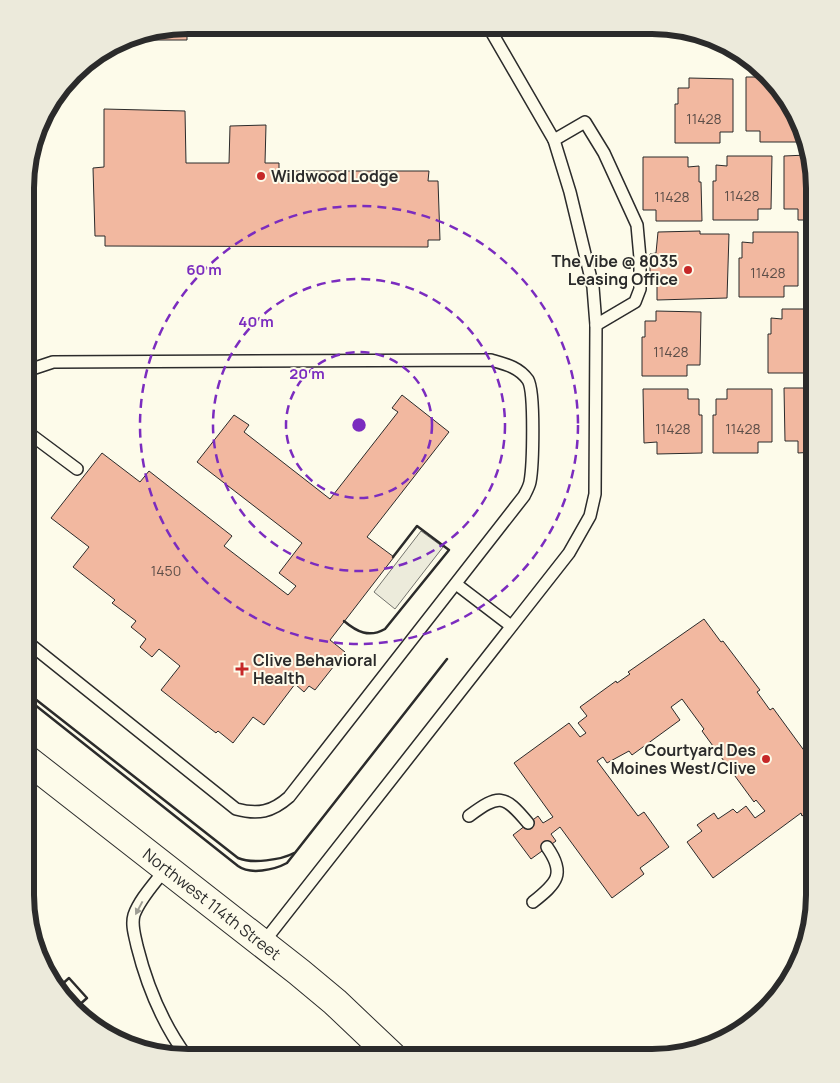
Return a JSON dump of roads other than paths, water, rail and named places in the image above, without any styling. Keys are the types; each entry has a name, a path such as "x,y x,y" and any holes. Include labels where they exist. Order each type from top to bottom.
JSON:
{"street":[{"name":"Northwest 114th Street","path":"34,765 263,943 335,1002 385,1049"}],"lane":[{"path":"263,943 569,552 590,516 595,494 596,325 593,287 570,192 554,140 493,34"},
{"path":"554,140 585,122 604,153 637,225 640,290 635,302 596,325"},
{"path":"34,368 53,362 491,360 519,370 528,381 532,394 530,482 524,496 290,797 278,806 266,812 251,813 236,809 34,647"},
{"path":"34,437 76,469"},
{"path":"456,584 511,626"},
{"path":"469,816 494,800 504,800 512,803 528,823"},
{"path":"533,902 552,885 557,873 558,863 547,848"},
{"path":"166,868 134,916 133,930 142,970 150,991 173,1037 181,1049"}],"place":[{"name":"Wildwood Lodge","path":"261,176"},
{"name":"The Vibe @ 8035 Leasing Office","path":"688,270"},
{"name":"Clive Behavioral Health","path":"242,669"},
{"name":"Courtyard Des Moines West/Clive","path":"766,759"}]}
